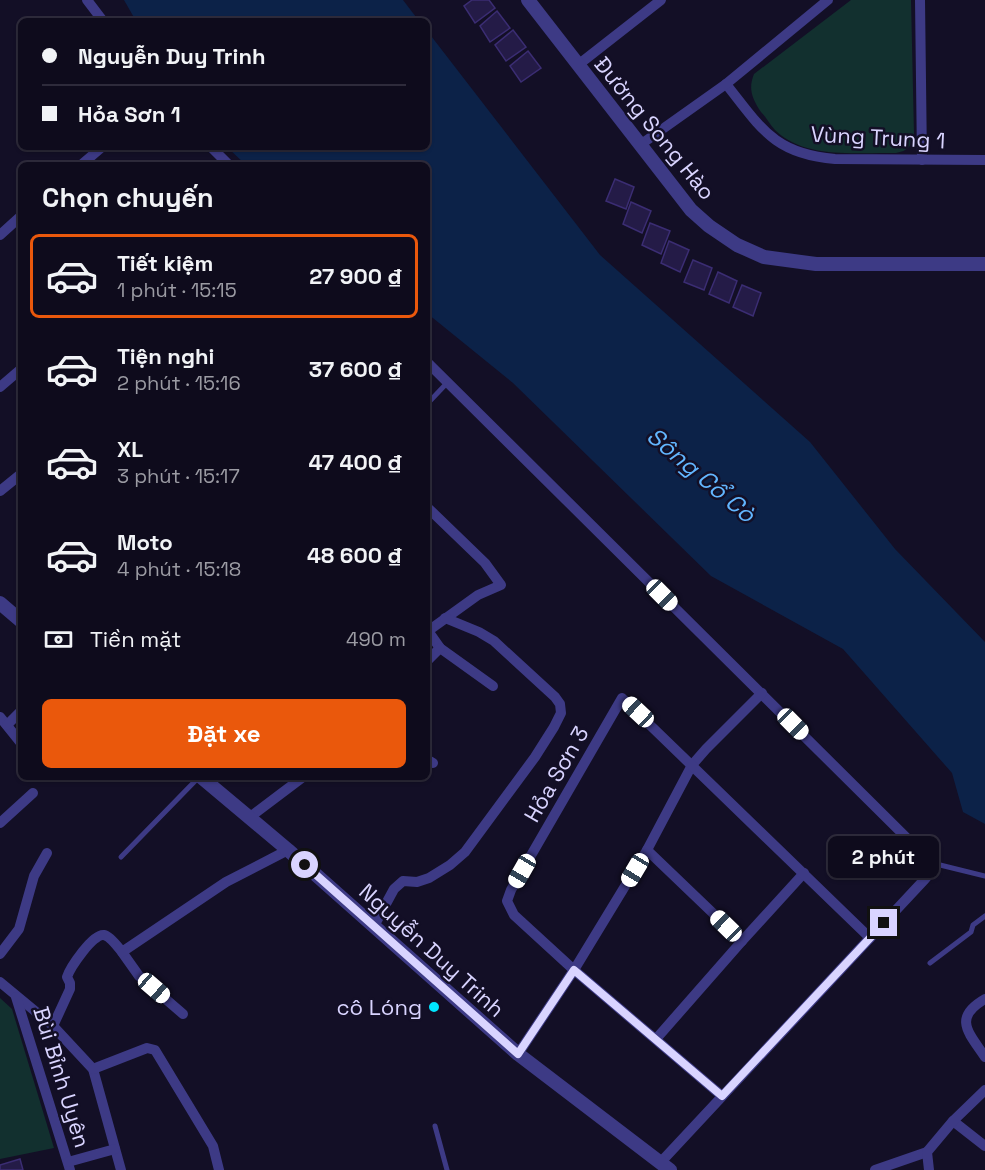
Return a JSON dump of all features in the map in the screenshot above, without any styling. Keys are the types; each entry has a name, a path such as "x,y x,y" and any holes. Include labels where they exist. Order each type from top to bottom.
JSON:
{"street":[{"path":"87,0 101,18"},
{"name":"Đường Song Hào","path":"528,0 691,210 737,245 764,257 816,264 985,264"},
{"path":"578,65 660,0"},
{"path":"640,146 726,84 828,0"},
{"path":"920,0 922,160"},
{"name":"Vùng Trung 1","path":"726,84 762,130 780,144 816,158 985,160"},
{"path":"88,162 99,150"},
{"path":"214,150 226,162"},
{"path":"0,235 18,219"},
{"path":"430,365 932,863 930,873 925,879 722,1096 665,1167"},
{"path":"0,387 18,372"},
{"path":"0,490 18,476"},
{"path":"430,510 485,563 501,585 478,595 430,630"},
{"path":"2,609 18,619"},
{"path":"374,926 394,889 404,881 417,882 429,878 465,852 535,757 561,713 560,704 555,698 494,641 446,618"},
{"path":"430,634 440,648 493,686"},
{"path":"430,658 440,648"},
{"path":"518,1054 574,970 647,850 693,765 762,693"},
{"name":"Hỏa Sơn 3","path":"574,970 514,915 507,901 511,890 622,698 693,765"},
{"path":"18,713 4,721 18,744"},
{"path":"693,765 870,938"},
{"name":"Nguyễn Duy Trinh","path":"204,780 288,850 518,1054 665,1167"},
{"path":"250,817 299,780"},
{"path":"0,823 33,793"},
{"path":"122,952 226,882 288,850"},
{"path":"647,850 742,941"},
{"path":"0,954 19,929 34,876 47,854"},
{"path":"656,1040 804,873"},
{"path":"53,1026 70,989 67,977 70,967 92,941 101,935 106,935 122,952 139,976 183,1014"},
{"path":"574,970 722,1096"},
{"path":"0,982 53,1026 93,1069 121,1170"},
{"name":"Bùi Bỉnh Uyên","path":"16,996 67,1167"},
{"path":"984,1053 970,1034 965,1019 974,1005 985,999"},
{"path":"93,1069 147,1048 155,1050 213,1146 219,1170"},
{"path":"875,1170 927,1152 953,1121 985,1090"},
{"path":"953,1121 985,1146"},
{"path":"67,1167 114,1149"},
{"path":"927,1152 929,1170"}],"lane":[{"path":"430,401 447,382"},
{"path":"121,857 197,780"},
{"path":"932,863 985,876"},
{"path":"930,963 971,932 973,925 985,916"},
{"path":"435,1126 445,1170"}],"green space":[{"path":"851,0 911,0 914,134 911,145 900,152 832,152 802,146 788,140 775,130 753,98 751,84 754,74"},
{"path":"0,998 12,1009 54,1148 0,1159"}],"water":[{"path":"124,0 403,0 417,18 134,18"},
{"name":"Sông Cổ Cò","path":"430,35 600,255 810,442 895,549 985,642 985,824 963,812 952,773 843,649 711,576 513,383 430,316 430,162 243,162 230,150 430,150"}],"building":[{"path":"472,0 489,0 495,8 475,23 464,6"},
{"path":"497,11 510,28 490,42 480,26"},
{"path":"513,30 526,47 506,61 495,45"},
{"path":"528,51 541,68 521,82 510,66"},
{"path":"615,179 634,187 626,209 606,201"},
{"path":"631,202 651,211 642,233 623,224"},
{"path":"650,223 670,231 661,254 642,245"},
{"path":"669,241 689,250 680,272 661,263"},
{"path":"693,260 712,268 704,290 684,282"},
{"path":"718,272 737,281 729,303 709,294"},
{"path":"742,285 761,293 753,316 733,307"},
{"path":"20,1159 23,1170 0,1170 0,1165"}],"place":[{"name":"cô Lóng","path":"434,1007"}],"route":[{"path":"305,865 518,1054 574,970 722,1096 884,923"}]}
